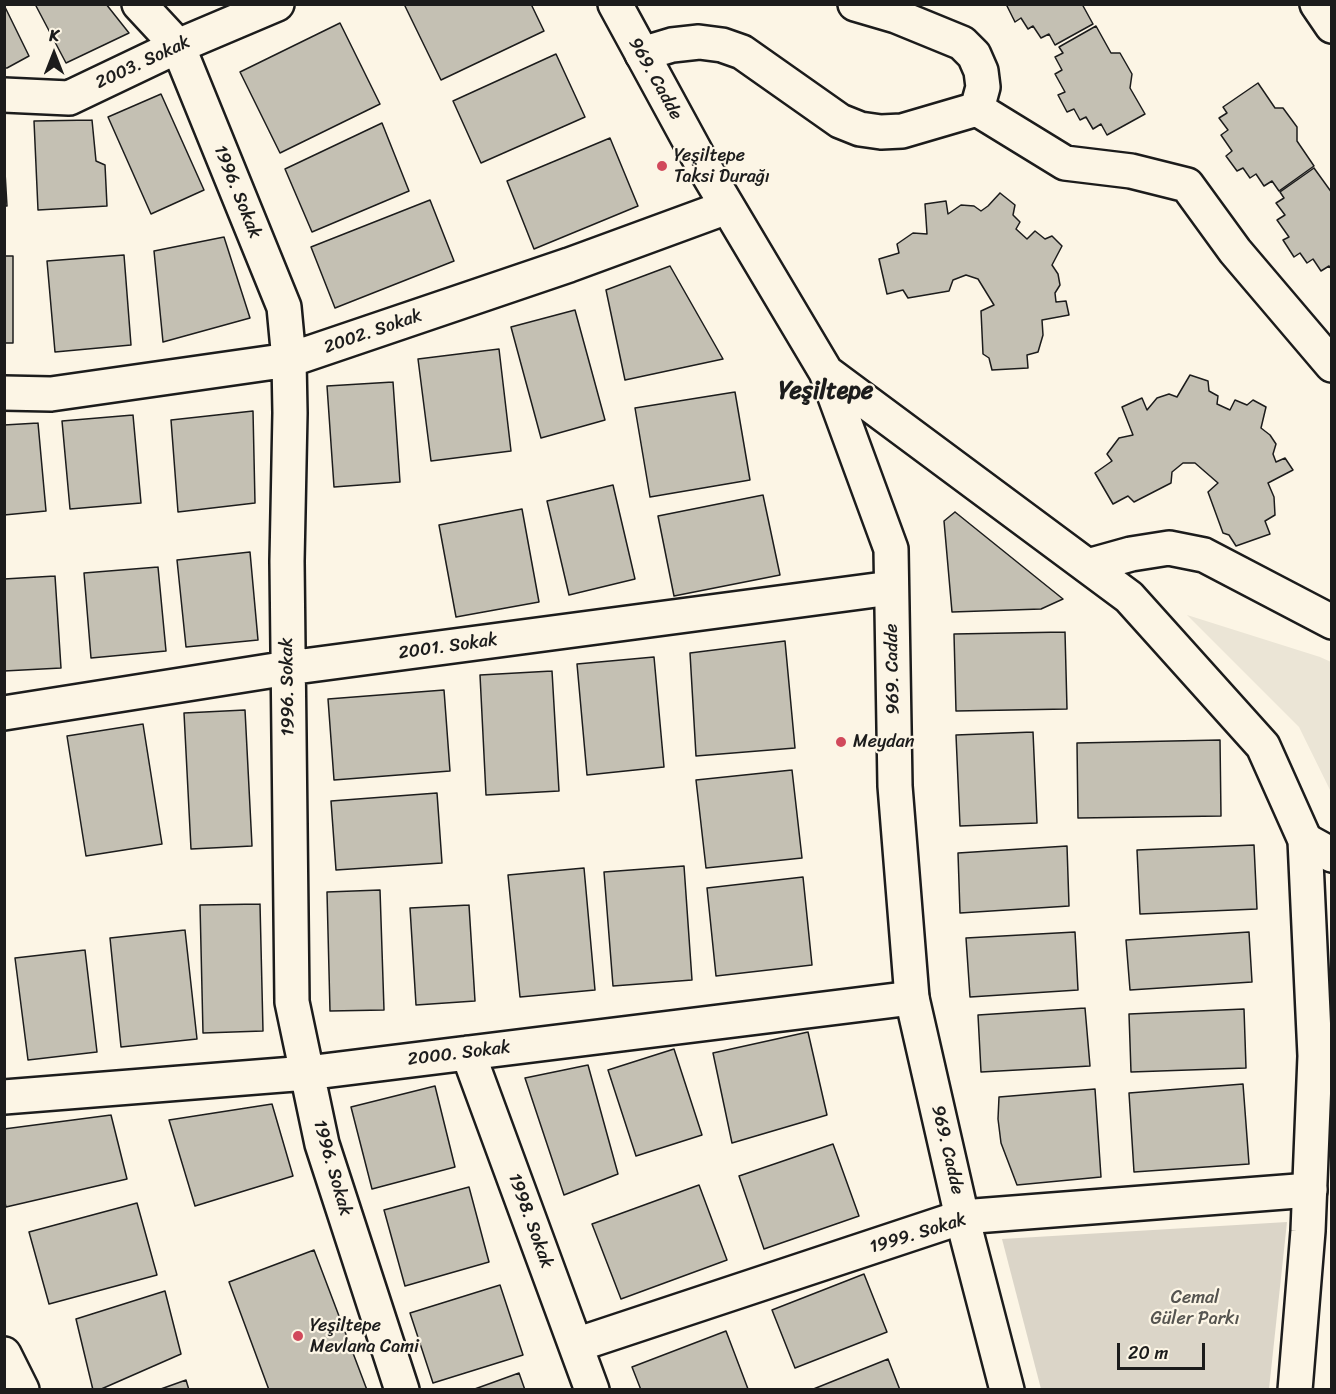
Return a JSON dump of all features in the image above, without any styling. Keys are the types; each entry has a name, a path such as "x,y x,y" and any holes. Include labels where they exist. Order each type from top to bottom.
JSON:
{"street":[{"name":"1996. Sokak","path":"139,4 178,46 284,307 289,360 290,413 286,561 292,1002 322,1144 402,1389"},
{"name":"2003. Sokak","path":"4,95 69,98 178,46 277,4"},
{"name":"969. Cadde","path":"615,4 727,207 826,372 891,549 895,786 912,998 962,1217 1007,1389"},
{"path":"855,4 896,16 962,43 974,55 981,71 983,87 977,109"},
{"path":"1317,4 1332,26"},
{"path":"642,54 672,45 699,42 722,45 742,52 840,120 860,129 881,132 902,131 977,109 1065,163 1131,171 1188,185 1234,251 1332,365"},
{"name":"2002. Sokak","path":"4,393 51,394 289,360 569,266 727,207"},
{"path":"826,372 1129,597 1263,746 1318,848 1315,1056 1310,1190 1295,1389"},
{"path":"1088,566 1131,554 1169,548 1204,555 1332,622"},
{"name":"2001. Sokak","path":"4,713 288,669 891,588"},
{"name":"2000. Sokak","path":"4,1097 307,1073 912,998"},
{"name":"1998. Sokak","path":"468,1053 592,1389"},
{"name":"1999. Sokak","path":"576,1345 962,1217 1310,1190"},
{"path":"4,1354 22,1389"}],"shaded area":[{"path":"1187,615 1331,662 1331,792 1299,727"}],"green space":[{"name":"Cemal Güler Parkı","path":"1287,1222 1269,1389 1041,1389 1002,1239"}],"building":[{"path":"35,4 106,4 129,33 66,63"},
{"path":"404,4 531,4 544,31 441,80"},
{"path":"1006,4 1082,4 1093,24 1055,45 1049,34 1041,38 1033,26 1028,29 1021,18 1015,22"},
{"path":"4,5 29,56 7,68 4,68"},
{"path":"340,23 380,104 280,153 240,72"},
{"path":"1096,26 1111,53 1120,53 1132,74 1130,88 1145,114 1107,135 1101,124 1093,129 1086,117 1080,120 1074,109 1067,112 1058,95 1065,92 1055,74 1062,70 1055,57 1063,53 1059,47"},
{"path":"556,54 585,117 481,163 453,101"},
{"path":"1258,83 1275,108 1283,108 1297,127 1297,141 1314,166 1279,191 1272,181 1264,186 1256,174 1250,178 1243,168 1237,171 1226,156 1232,151 1221,135 1228,130 1219,118 1227,113 1223,107"},
{"path":"161,94 204,190 151,214 108,117"},
{"path":"92,120 96,161 105,165 107,206 38,210 34,121"},
{"path":"382,123 409,191 312,232 285,169"},
{"path":"610,138 638,206 534,249 507,181"},
{"path":"4,155 7,206 4,206"},
{"path":"1314,168 1332,193 1332,270 1329,266 1321,271 1313,259 1307,263 1300,253 1294,257 1283,240 1289,237 1277,220 1285,215 1276,203 1284,198 1280,192"},
{"path":"1000,193 1015,205 1013,215 1020,222 1016,229 1027,239 1035,231 1045,239 1052,236 1062,246 1052,265 1058,274 1060,285 1055,293 1056,302 1066,301 1069,315 1042,320 1043,335 1038,352 1027,355 1028,368 992,370 989,358 983,354 981,311 994,305 978,279 966,275 953,280 949,291 908,298 903,290 887,294 879,259 899,253 897,244 913,233 927,234 925,204 946,201 948,214 961,205 974,206 981,211"},
{"path":"430,200 454,261 335,308 311,247"},
{"path":"224,237 250,318 163,342 154,251"},
{"path":"124,255 131,345 55,352 47,261"},
{"path":"4,256 13,256 13,343 4,343"},
{"path":"670,266 723,359 625,380 606,290"},
{"path":"575,310 605,420 541,438 511,327"},
{"path":"499,349 511,451 431,461 418,359"},
{"path":"1190,375 1208,381 1209,391 1218,396 1217,404 1230,410 1235,400 1247,405 1253,400 1266,407 1261,428 1276,444 1273,454 1276,462 1285,458 1293,470 1268,483 1274,497 1275,515 1265,521 1270,534 1236,546 1229,535 1223,533 1208,492 1218,483 1195,463 1183,463 1172,472 1171,483 1134,502 1128,496 1113,504 1095,473 1112,461 1107,454 1119,438 1133,435 1122,407 1142,398 1147,410 1157,398 1169,394 1177,397"},
{"path":"393,382 400,482 334,487 327,386"},
{"path":"735,392 750,480 650,497 635,408"},
{"path":"253,411 255,503 178,512 171,420"},
{"path":"133,415 141,503 70,509 62,421"},
{"path":"38,423 46,511 4,515 4,425"},
{"path":"613,485 635,579 569,595 547,501"},
{"path":"763,495 780,575 674,596 658,516"},
{"path":"522,509 539,602 456,617 439,525"},
{"path":"955,512 1063,599 1041,609 952,612 944,521"},
{"path":"250,552 258,640 186,647 177,560"},
{"path":"158,567 166,651 91,658 84,573"},
{"path":"55,576 61,668 4,671 4,579"},
{"path":"1065,632 1067,709 956,711 954,634"},
{"path":"785,641 795,748 696,756 690,653"},
{"path":"654,657 664,767 587,775 577,664"},
{"path":"552,671 559,791 486,795 480,675"},
{"path":"444,690 450,771 334,780 328,699"},
{"path":"245,710 252,846 191,849 184,713"},
{"path":"143,724 162,844 86,856 67,736"},
{"path":"1033,732 1037,823 960,826 956,735"},
{"path":"1220,740 1221,816 1078,818 1077,743"},
{"path":"792,770 802,858 706,868 696,780"},
{"path":"437,793 442,863 336,870 331,801"},
{"path":"1254,845 1257,909 1140,914 1137,850"},
{"path":"1067,846 1069,906 960,913 958,853"},
{"path":"684,866 692,980 613,986 604,872"},
{"path":"584,868 595,990 520,997 508,875"},
{"path":"803,877 812,965 716,976 707,888"},
{"path":"380,890 384,1010 330,1011 327,892"},
{"path":"260,904 263,1031 203,1033 200,905"},
{"path":"469,905 475,1001 416,1005 410,908"},
{"path":"185,930 197,1039 121,1047 110,938"},
{"path":"1075,932 1078,990 970,997 966,938"},
{"path":"1249,932 1252,982 1130,990 1126,940"},
{"path":"85,950 97,1052 28,1060 15,958"},
{"path":"1085,1008 1090,1066 981,1072 978,1015"},
{"path":"1244,1009 1246,1068 1131,1072 1129,1014"},
{"path":"808,1032 827,1115 732,1143 713,1053"},
{"path":"674,1049 702,1135 636,1156 608,1070"},
{"path":"588,1065 618,1174 564,1195 525,1078"},
{"path":"1243,1084 1249,1164 1134,1172 1129,1093"},
{"path":"435,1086 455,1167 372,1189 351,1107"},
{"path":"1095,1089 1101,1177 1017,1185 1001,1143 998,1119 999,1097"},
{"path":"272,1104 293,1176 195,1206 169,1120"},
{"path":"111,1115 127,1179 6,1207 4,1129"},
{"path":"833,1144 859,1216 764,1249 739,1176"},
{"path":"699,1185 727,1260 621,1299 592,1224"},
{"path":"469,1187 489,1262 405,1286 384,1210"},
{"path":"137,1203 157,1275 49,1304 29,1232"},
{"name":"Yeşiltepe Mevlana Cami","path":"314,1250 367,1390 269,1390 229,1282"},
{"path":"864,1274 887,1332 795,1368 772,1310"},
{"path":"500,1285 523,1355 433,1383 410,1313"},
{"path":"165,1291 181,1354 99,1390 93,1390 76,1319"},
{"path":"726,1331 748,1389 641,1390 632,1367"},
{"path":"888,1359 900,1390 811,1390"},
{"path":"519,1373 525,1390 472,1390"},
{"path":"186,1380 189,1390 158,1390"}],"place":[{"name":"Yeşiltepe Taksi Durağı","path":"662,166"},
{"name":"Meydan","path":"841,742"},
{"name":"Yeşiltepe Mevlana Cami","path":"298,1336"}],"district":[{"name":"Yeşiltepe","path":"826,392"}]}
